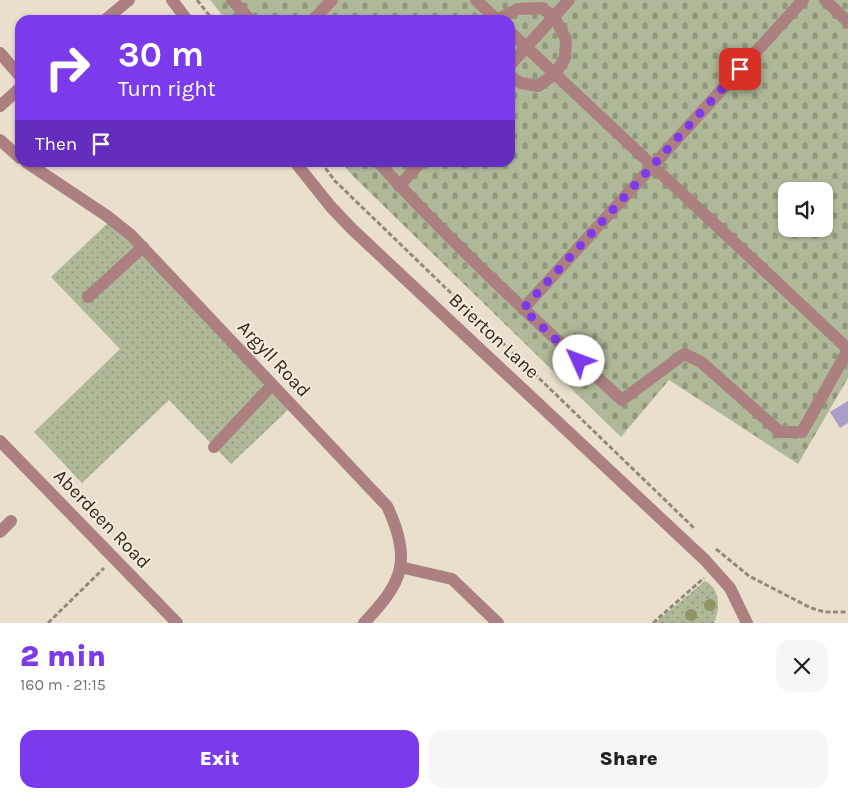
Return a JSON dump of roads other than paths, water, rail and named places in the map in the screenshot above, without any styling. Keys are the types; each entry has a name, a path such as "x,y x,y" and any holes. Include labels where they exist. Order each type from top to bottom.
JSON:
{"street":[{"path":"111,15 130,0"},
{"path":"172,0 183,15"},
{"path":"232,0 246,15"},
{"path":"318,15 332,0"},
{"path":"476,0 492,15"},
{"path":"515,59 569,0"},
{"path":"523,309 803,0"},
{"path":"825,0 848,22"},
{"path":"507,15 518,9 542,8 554,17 566,39 565,58 554,74 538,86 522,84 515,80"},
{"path":"382,167 399,186 523,309 622,400 684,354 701,362 780,432 802,432 848,350 515,37"},
{"path":"0,53 15,70"},
{"path":"0,106 15,92"},
{"path":"0,140 15,154"},
{"name":"Argyll Road","path":"34,167 107,216 143,247 387,506 394,520 398,536 400,567 388,594 364,623"},
{"name":"Brierton Lane","path":"299,167 331,207 352,228 714,570 730,588 747,623"},
{"path":"399,186 416,167"},
{"path":"88,297 143,247"},
{"path":"214,446 272,385"},
{"name":"Aberdeen Road","path":"0,440 176,623"},
{"path":"0,532 11,521"},
{"path":"400,567 452,579 498,623"}]}
